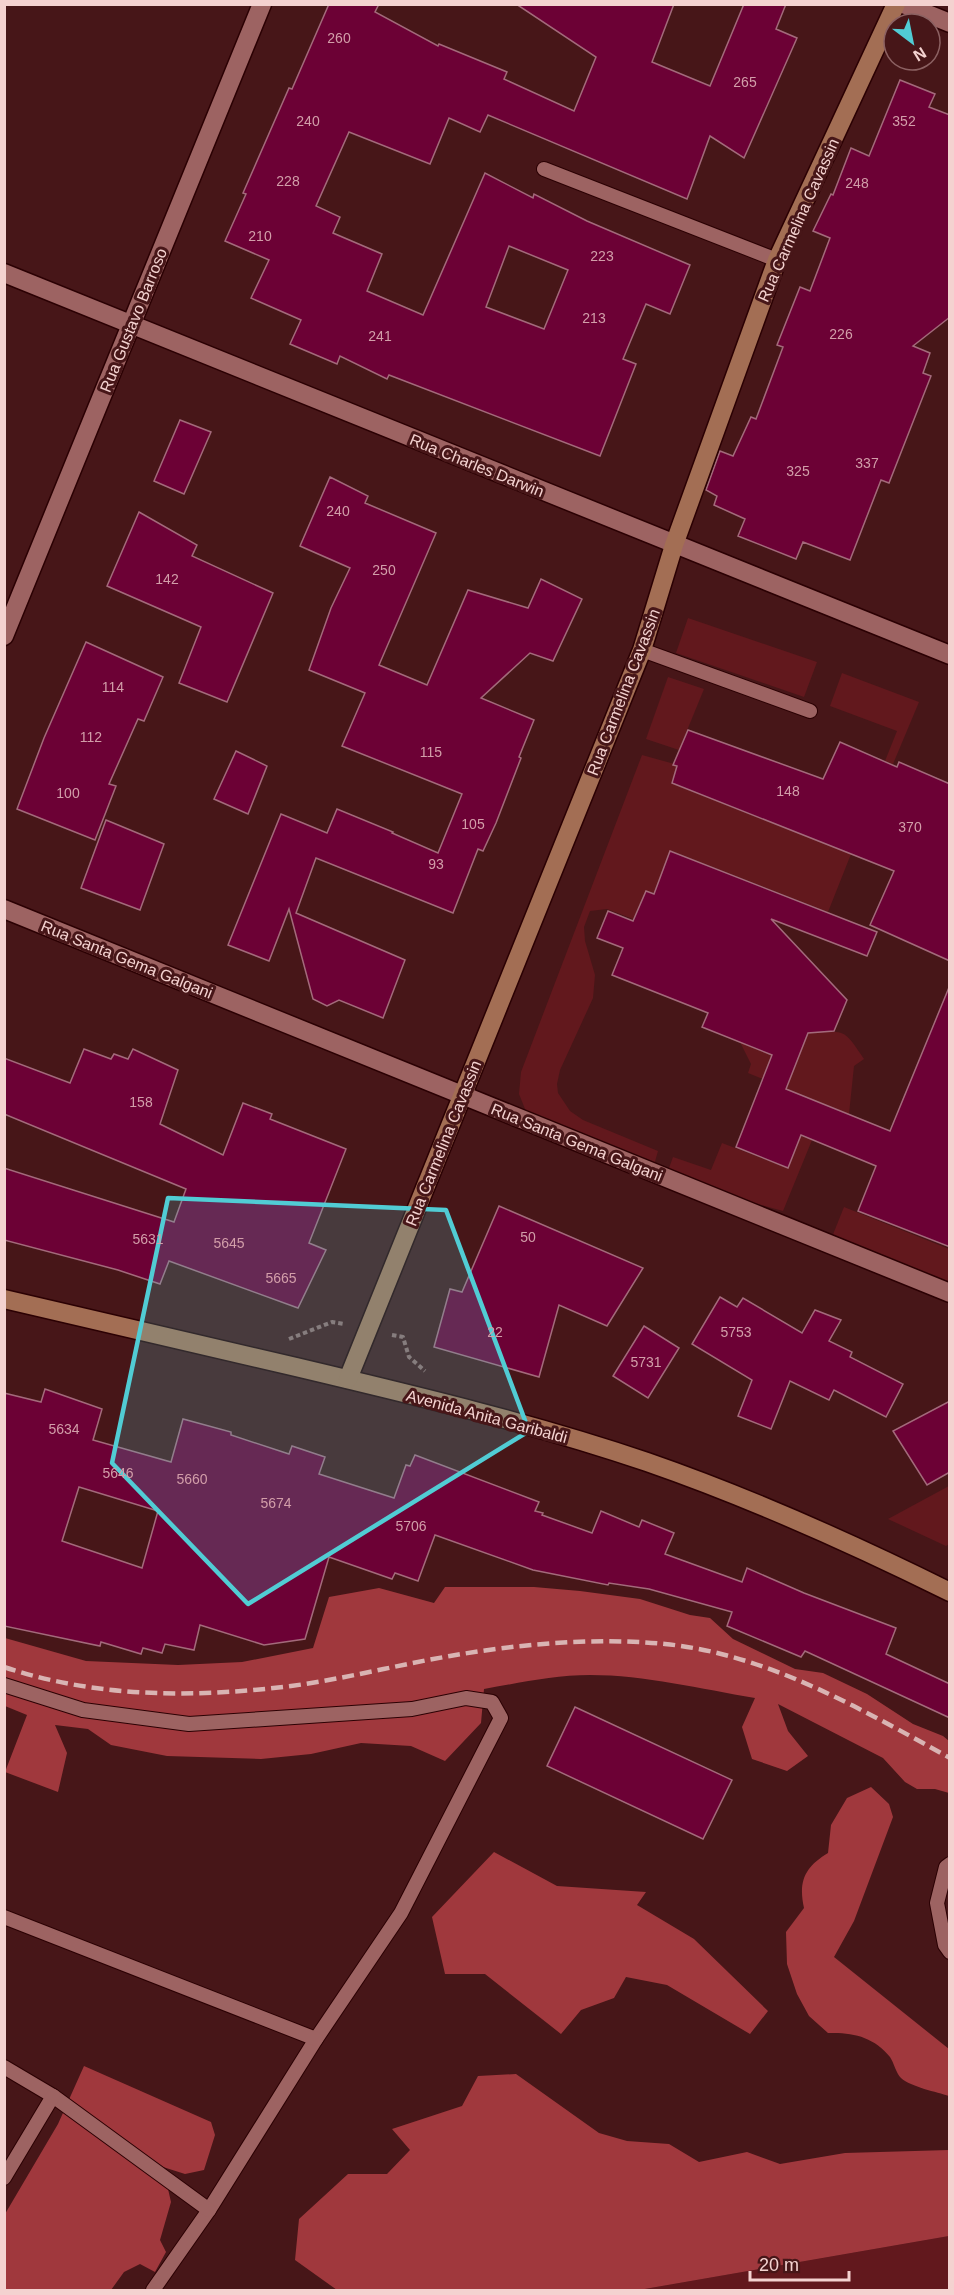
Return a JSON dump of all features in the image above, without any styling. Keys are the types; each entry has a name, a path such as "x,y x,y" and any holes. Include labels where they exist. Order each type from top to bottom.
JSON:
{"main road":[{"name":"Rua Carmelina Cavassin","path":"348,1379 642,650 674,545 777,260 896,4"},
{"name":"Avenida Anita Garibaldi","path":"4,1299 468,1409 647,1462 836,1536 950,1592"}],"street":[{"name":"Rua Gustavo Barroso","path":"4,636 262,4"},
{"path":"903,4 950,23"},
{"name":"Rua Charles Darwin","path":"4,273 950,655"},
{"name":"Rua Santa Gema Galgani","path":"4,909 950,1293"}],"lane":[{"path":"544,169 777,260"},
{"path":"642,650 810,711"},
{"path":"4,1685 83,1710 189,1724 412,1709 466,1698 492,1702 501,1718 401,1913 316,2039 209,2210 153,2290"},
{"path":"950,1864 946,1867 937,1902 945,1945 950,1952"},
{"path":"4,1917 316,2039"},
{"path":"4,2067 53,2097 209,2210"},
{"path":"4,2178 53,2097"}],"highlighted area":[{"path":"168,1198 446,1210 529,1431 248,1604 112,1463"}],"shaded area":[{"path":"688,618 817,662 804,697 676,653"},
{"path":"842,673 919,702 893,764 885,761 897,731 830,706"},
{"path":"668,677 704,689 679,750 646,739"},
{"path":"642,755 678,765 671,783 851,854 828,912 672,851 655,893 646,891 633,919 607,909 590,911 584,927 585,941 595,975 593,998 560,1070 558,1093 570,1111 583,1120 658,1151 654,1165 527,1114 519,1094 521,1072"},
{"path":"746,1029 801,1051 808,1033 837,1032 847,1037 864,1059 854,1066 849,1114 748,1073 751,1064 740,1042"},
{"path":"800,1136 812,1140 783,1211 668,1179 673,1157 711,1170 722,1143 788,1168"},
{"path":"844,1207 949,1249 949,1277 946,1287 830,1242"},
{"path":"949,1486 949,1544 946,1546 888,1519"},
{"path":"445,1587 534,1587 580,1591 640,1599 690,1615 710,1618 733,1639 795,1669 823,1673 867,1694 913,1724 943,1736 949,1741 949,1793 935,1789 917,1789 905,1782 883,1758 778,1704 788,1731 808,1756 787,1771 752,1759 742,1727 755,1698 652,1680 590,1675 550,1678 484,1689 481,1723 445,1761 411,1746 361,1743 311,1754 261,1759 167,1756 111,1745 88,1729 55,1725 67,1753 58,1792 5,1772 27,1715 5,1706 5,1638 86,1661 178,1665 242,1662 313,1648 329,1597 379,1588 434,1603"},
{"path":"871,1787 889,1804 893,1817 854,1921 834,1957 949,2049 949,2096 917,2087 905,2081 899,2076 890,2057 870,2040 854,2035 828,2033 809,2016 797,1994 787,1964 786,1932 804,1908 802,1890 805,1876 820,1858 828,1853 831,1825 847,1798"},
{"path":"494,1852 557,1886 646,1892 637,1905 694,1939 768,2011 750,2034 667,1985 626,1977 614,1998 581,2010 561,2034 485,1974 445,1974 432,1917"},
{"path":"84,2066 211,2122 215,2135 204,2170 185,2174 163,2167 171,2202 160,2240 166,2252 155,2272 140,2264 124,2272 111,2290 5,2290 5,2214 58,2124"},
{"path":"516,2074 599,2133 627,2141 669,2144 699,2162 747,2152 780,2164 845,2153 949,2150 949,2236 639,2290 337,2290 295,2260 299,2219 348,2174 387,2174 410,2150 392,2129 462,2106 478,2076"},
{"path":"949,2236 949,2290 639,2290"}],"building":[{"path":"329,4 379,4 375,12 438,46 439,44 507,72 504,79 574,111 596,57 516,4 674,4 652,62 710,86 744,4 786,4 776,29 797,38 744,158 710,136 687,199 488,115 480,132 449,118 430,164 349,132 316,206 340,217 333,233 382,254 367,291 423,315 485,173 533,198 534,194 587,221 690,265 670,314 646,304 623,359 636,364 600,456 389,375 387,379 340,356 337,364 290,344 301,320 251,298 269,260 225,241 246,194 243,193 289,88 292,89","holes":["509,246 568,270 544,329 486,307"]},
{"path":"900,80 935,94 929,107 950,115 950,317 913,346 930,353 923,373 931,376 889,483 881,480 850,560 803,542 796,559 738,536 745,519 714,505 717,496 706,490 720,451 733,456 751,417 756,419 783,347 777,345 800,287 810,291 830,238 813,231 831,194 833,195 851,148 869,156"},
{"path":"180,420 211,432 184,494 154,481"},
{"path":"330,477 368,496 365,503 436,533 379,665 427,685 468,590 528,608 541,579 582,599 553,661 530,653 481,698 534,720 496,823 483,851 478,849 453,913 316,858 296,913 405,960 383,1018 339,1000 327,1006 313,999 289,909 269,961 228,945 281,814 327,833 337,809 438,853 462,794 342,746 365,693 309,670 331,608 350,568 300,546"},
{"path":"139,512 197,545 192,556 273,593 227,702 179,683 201,627 107,586"},
{"path":"86,642 163,677 144,721 138,719 109,784 116,786 95,840 17,809 44,738"},
{"path":"688,730 823,779 840,742 897,767 899,762 950,784 950,961 870,925 894,871 672,783 677,766 673,765"},
{"path":"236,751 267,766 248,814 214,799"},
{"path":"106,820 164,844 140,910 81,888"},
{"path":"670,851 877,932 867,956 771,919 847,1000 834,1031 808,1033 786,1089 890,1131 950,985 950,1247 858,1211 876,1166 801,1135 788,1168 736,1147 772,1055 702,1027 708,1013 612,975 623,948 597,938 608,911 633,921 646,891 654,894"},
{"path":"84,1049 111,1059 114,1054 128,1059 133,1049 178,1070 160,1124 223,1155 243,1103 272,1114 270,1119 346,1149 309,1243 326,1250 298,1308 169,1261 160,1284 118,1270 4,1240 4,1168 174,1222 186,1189 4,1114 4,1058 70,1083"},
{"path":"499,1206 643,1268 607,1326 559,1305 539,1377 434,1347 450,1289 462,1292"},
{"path":"720,1297 737,1307 743,1298 802,1333 815,1310 841,1320 829,1341 852,1352 850,1357 903,1384 886,1417 834,1390 829,1400 790,1381 771,1429 738,1416 752,1380 692,1344"},
{"path":"644,1326 679,1348 648,1398 613,1376"},
{"path":"45,1389 102,1409 93,1440 171,1462 183,1419 231,1432 231,1435 289,1454 292,1446 325,1457 319,1474 394,1498 406,1465 410,1466 415,1455 539,1502 535,1511 592,1533 601,1511 639,1527 642,1520 674,1533 665,1554 742,1582 747,1568 804,1593 896,1628 886,1654 950,1684 950,1718 805,1651 801,1657 727,1626 732,1612 649,1589 609,1583 608,1585 533,1570 435,1535 418,1581 395,1573 392,1579 329,1557 305,1639 264,1645 200,1625 194,1650 165,1644 162,1653 143,1648 141,1654 101,1642 100,1646 4,1626 4,1393 41,1402","holes":["79,1487 158,1511 142,1568 62,1541"]},
{"path":"950,1401 950,1472 927,1485 893,1431"},
{"path":"575,1707 732,1780 703,1839 547,1766"}],"railway":[{"path":"4,1667 74,1685 110,1690 146,1693 218,1692 311,1683 450,1656 530,1645 612,1641 665,1644 740,1659 777,1672 848,1703 950,1758"}]}
